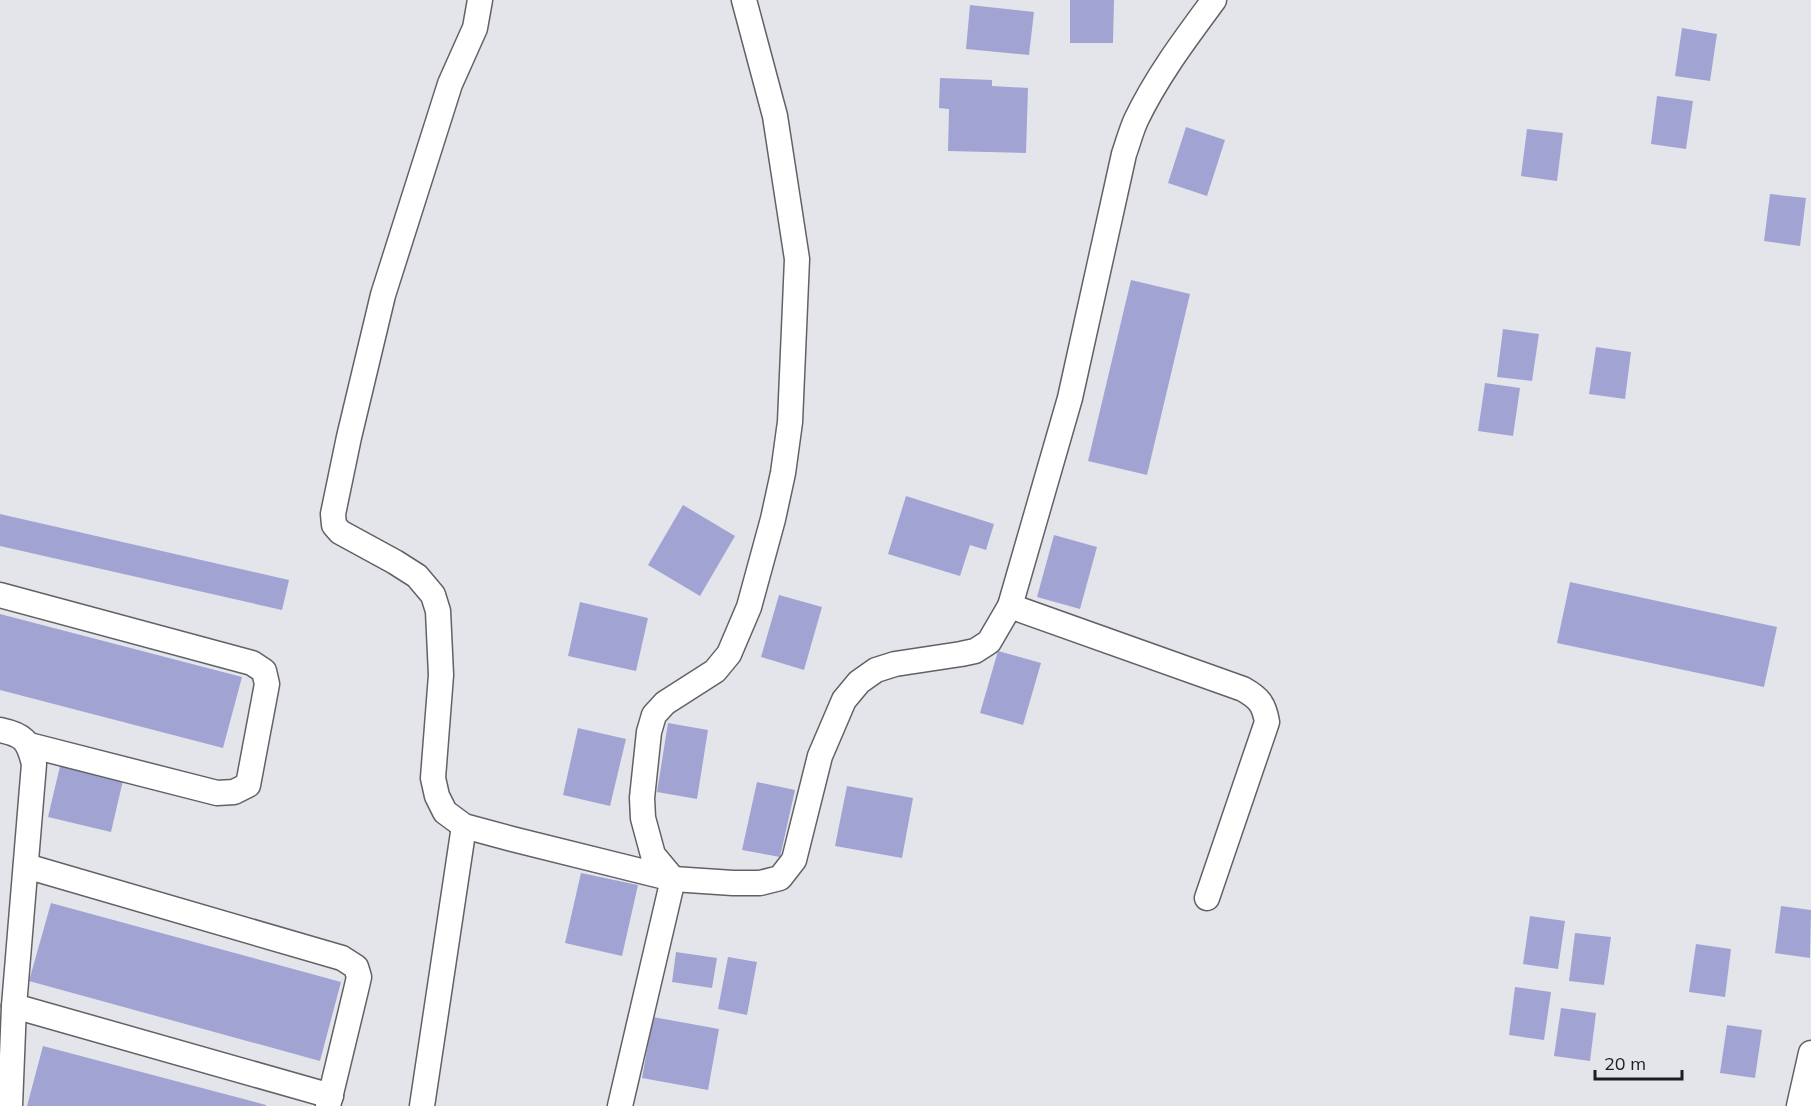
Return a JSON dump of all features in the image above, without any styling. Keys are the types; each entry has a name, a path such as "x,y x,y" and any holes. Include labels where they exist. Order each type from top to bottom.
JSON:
{"street":[{"path":"480,0 475,28 450,84 383,295 349,436 333,514 334,525 340,532 395,561 417,576 433,595 438,611 441,675 433,777 437,796 445,812 464,826 673,879 733,883 760,883 780,878 794,860 820,756 844,700 859,682 876,670 895,664 975,651 989,642 1010,606 1070,398 1124,154 1135,121 1171,58 1214,0"},
{"path":"673,879 653,855 643,818 642,798 648,732 654,715 665,703 715,671 729,654 749,607 773,519 783,473 790,422 797,259 775,116 744,0"},
{"path":"0,595 252,663 264,671 267,684 248,785 234,792 217,793 29,745 15,733 0,729"},
{"path":"1010,606 1243,689 1254,696 1265,708 1267,722 1207,898"},
{"path":"10,1106 14,1006 34,764 29,745"},
{"path":"422,1106 464,826"},
{"path":"14,1006 329,1101 359,977 356,967 342,958 26,866"},
{"path":"620,1106 673,879"},
{"path":"1799,1106 1811,1053"}],"building":[{"path":"1070,0 1114,0 1113,43 1070,43"},
{"path":"970,5 1034,12 1029,55 966,49"},
{"path":"1682,28 1717,34 1710,81 1675,76"},
{"path":"940,78 992,80 992,86 1028,88 1026,153 948,151 949,109 939,108"},
{"path":"1657,96 1693,101 1686,149 1651,144"},
{"path":"1186,127 1225,140 1207,196 1168,183"},
{"path":"1527,129 1563,133 1557,181 1521,176"},
{"path":"1770,194 1806,198 1800,246 1764,241"},
{"path":"1131,280 1190,294 1147,475 1088,461"},
{"path":"1503,329 1539,334 1532,381 1497,377"},
{"path":"1596,347 1631,352 1625,399 1589,394"},
{"path":"1485,383 1520,388 1513,436 1478,431"},
{"path":"906,496 994,524 986,550 970,545 960,576 888,554"},
{"path":"683,505 735,536 700,596 648,565"},
{"path":"0,514 289,580 282,610 0,546"},
{"path":"1054,535 1097,547 1080,609 1037,597"},
{"path":"1570,582 1777,627 1764,687 1557,643"},
{"path":"779,595 822,607 804,670 761,657"},
{"path":"580,602 648,618 636,671 568,656"},
{"path":"0,614 242,677 223,748 0,690"},
{"path":"998,651 1041,663 1023,725 980,713"},
{"path":"668,723 708,730 697,799 657,792"},
{"path":"578,728 626,739 610,806 563,795"},
{"path":"61,762 124,776 111,832 48,817"},
{"path":"757,782 795,790 780,857 742,850"},
{"path":"847,786 913,798 902,858 835,846"},
{"path":"581,873 638,885 622,956 565,943"},
{"path":"51,903 341,982 320,1061 29,981"},
{"path":"1781,906 1811,910 1810,958 1775,953"},
{"path":"1530,916 1565,921 1558,969 1523,964"},
{"path":"1575,933 1611,937 1604,985 1569,981"},
{"path":"1696,944 1731,949 1725,997 1689,992"},
{"path":"676,952 717,958 712,988 672,982"},
{"path":"728,957 757,962 747,1015 718,1009"},
{"path":"1515,987 1551,992 1544,1040 1509,1035"},
{"path":"1561,1008 1596,1013 1590,1061 1554,1056"},
{"path":"653,1017 719,1029 708,1090 642,1078"},
{"path":"1727,1025 1762,1030 1755,1078 1720,1073"},
{"path":"43,1046 266,1105 266,1106 27,1106"}]}
